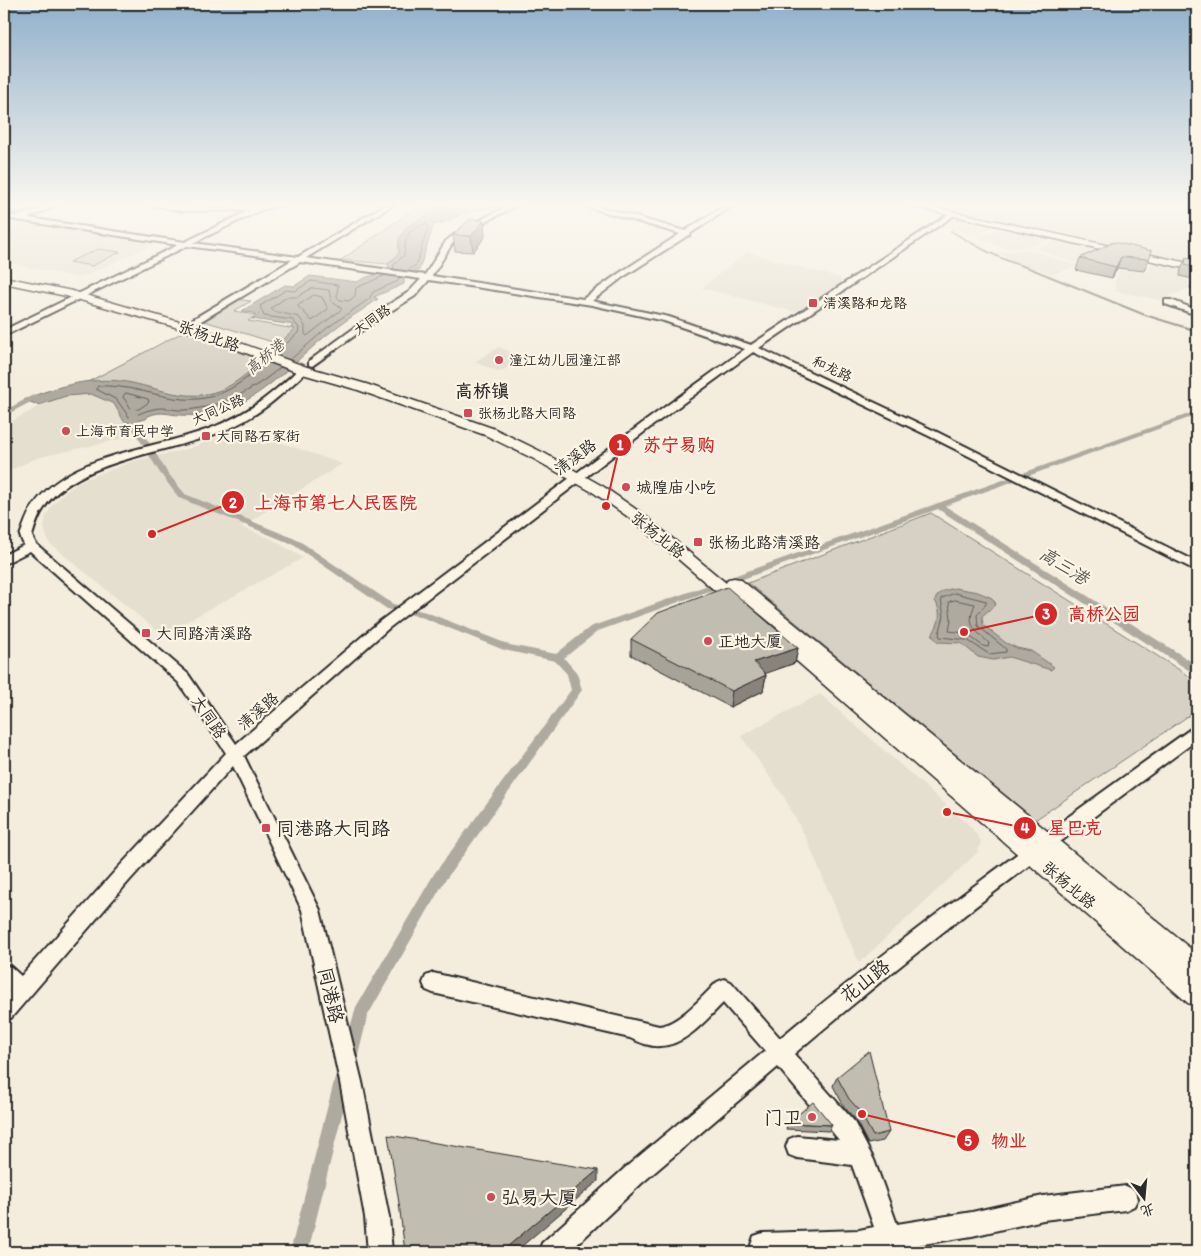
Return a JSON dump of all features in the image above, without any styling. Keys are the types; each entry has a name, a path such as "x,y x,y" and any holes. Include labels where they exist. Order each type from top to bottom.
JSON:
{"main road":[{"path":"1172,262 1197,267"},
{"name":"张杨北路","path":"4,273 89,290 267,352 490,432 581,474 599,490 725,583 1038,848 1197,994"},
{"name":"张杨北路","path":"4,280 78,296 189,325"},
{"name":"张杨北路","path":"1038,848 1197,970"}],"street":[{"path":"4,333 149,262"},
{"path":"189,325 294,262"},
{"name":"和龙路","path":"317,262 585,302 666,319 753,348 1004,470 1197,567"},
{"name":"大同路","path":"303,365 412,294 435,262"},
{"path":"585,302 642,262"},
{"name":"清溪路","path":"235,754 384,625 581,474 753,348 882,262"},
{"path":"1168,302 1197,313"},
{"name":"大同公路","path":"32,546 26,536 32,518 41,502 62,482 89,468 121,457 172,445 206,434 262,406 303,365"},
{"path":"4,560 32,546"},
{"name":"大同路","path":"4,1011 123,875 235,754 182,678 32,546"},
{"name":"花山路","path":"551,1252 634,1175 850,993 1038,848 1197,732"},
{"name":"同港路","path":"235,754 311,910 351,1082 377,1217 380,1252"},
{"path":"4,974 22,990"},
{"path":"433,983 630,1028 652,1036 664,1036 676,1032 724,989 845,1128 866,1168 891,1245"},
{"path":"797,1147 859,1154"},
{"path":"763,1245 860,1242 891,1245 1043,1208 1126,1198"}],"shaded area":[{"path":"4,262 116,262 80,278"},
{"path":"70,262 101,262 92,266"},
{"path":"360,262 390,262 388,264"},
{"path":"735,262 781,262 840,278 842,282 795,312 702,288"},
{"path":"1016,262 1065,262 1078,266 1053,274"},
{"path":"1153,262 1156,262 1182,267 1180,276 1193,279 1190,288 1160,300 1115,291 1115,281 1120,269 1147,273"},
{"path":"235,299 251,301 234,311 256,315 248,321 295,329 279,344 201,320"},
{"path":"185,331 270,363 250,383 185,400 86,383"},
{"name":"潼江幼儿园潼江部","path":"499,347 525,358 500,372 474,362"},
{"name":"上海市育民中学","path":"91,394 114,404 125,423 129,437 37,458 4,473 4,426 52,399"},
{"path":"242,429 342,464 241,527 272,539 303,558 162,635 49,543 44,528 46,516 52,505 65,492 83,480 134,461 188,449"},
{"path":"931,513 1197,681 1197,710 1035,820 748,583"},
{"path":"820,694 971,827 981,841 977,853 859,963 807,840 784,797 741,736"}],"water":[{"path":"390,262 422,262 419,270 404,278 404,284 374,297 378,299 334,329 274,381 252,397 227,409 188,415 157,413 148,416 146,419 125,423 114,404 91,394 66,396 39,405 24,400 63,386 104,380 132,383 185,395 207,394 218,391 228,387 248,373 295,329 291,328 294,325 252,319 259,314 242,311 285,285 294,286 310,276 357,282 378,274 389,267 388,264"},
{"path":"955,588 978,592 992,598 996,604 982,616 983,625 1006,643 1031,651 1054,667 1051,670 1009,657 993,660 978,657 961,643 938,642 932,635 939,618 939,610 935,600 946,590"}],"building":[{"path":"1094,262 1119,262 1116,267"},
{"path":"1185,262 1197,262 1197,268 1185,265"},
{"name":"正地大厦","path":"727,587 798,648 754,662 766,675 732,691 631,639 658,613"},
{"path":"869,1051 889,1132 873,1136 859,1110 849,1099 837,1077"},
{"path":"813,1102 832,1125 788,1123"},
{"name":"弘易大厦","path":"388,1135 598,1170 501,1252 405,1252"}],"waterway":[{"path":"1010,262 1145,315 1197,331"},
{"name":"高桥港","path":"4,414 38,396"},
{"path":"134,410 133,423 164,473 182,496 295,542 390,607 423,614 508,648 558,658"},
{"path":"558,658 594,629 1197,413"},
{"name":"高三港","path":"939,506 1197,670"},
{"path":"350,1055 361,1012 439,878 577,690 572,673 558,658"},
{"path":"299,1252 344,1074"}],"place":[{"name":"清溪路和龙路","path":"813,303"},
{"name":"潼江幼儿园潼江部","path":"499,360"},
{"name":"张杨北路大同路","path":"468,413"},
{"name":"上海市育民中学","path":"66,431"},
{"name":"大同路石家街","path":"206,436"},
{"name":"城隍庙小吃","path":"626,487"},
{"name":"苏宁易购","path":"606,506"},
{"name":"上海市第七人民医院","path":"152,534"},
{"name":"张杨北路清溪路","path":"698,542"},
{"name":"高桥公园","path":"964,632"},
{"name":"大同路清溪路","path":"146,633"},
{"name":"正地大厦","path":"708,641"},
{"name":"星巴克","path":"947,812"},
{"name":"同港路大同路","path":"266,828"},
{"name":"物业","path":"862,1114"},
{"name":"门卫","path":"812,1117"},
{"name":"弘易大厦","path":"491,1197"}],"district":[{"name":"高桥镇","path":"482,391"}]}
